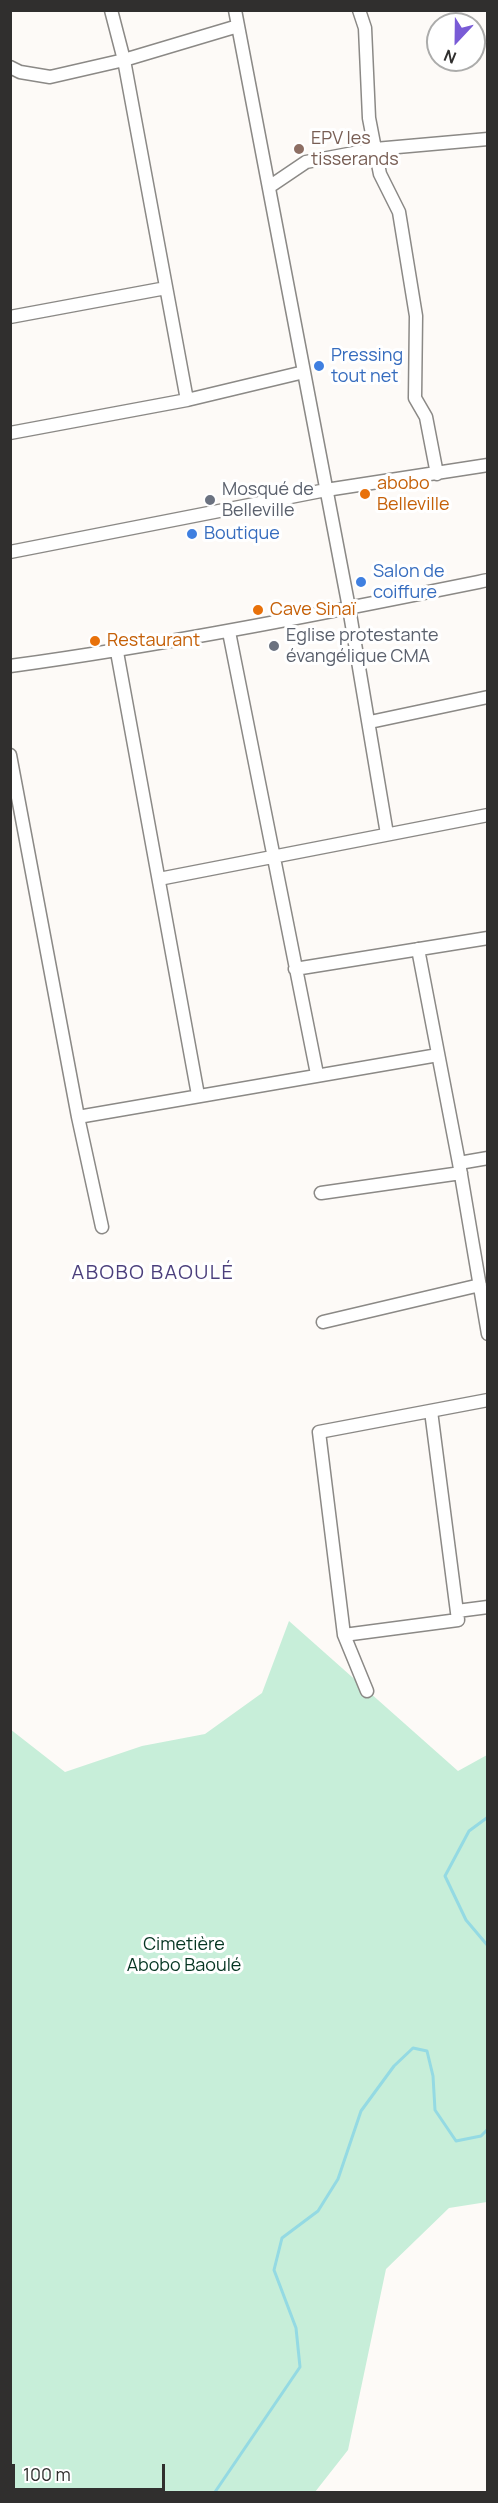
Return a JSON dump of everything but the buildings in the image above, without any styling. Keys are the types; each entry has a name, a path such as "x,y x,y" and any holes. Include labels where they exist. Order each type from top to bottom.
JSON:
{"street":[{"path":"111,10 124,60 186,400"},
{"path":"235,10 349,608 370,722 387,834"},
{"path":"358,10 365,28 367,92 375,149 380,174 399,212 416,316 415,398 426,417 438,474"},
{"path":"10,67 20,72 50,77 124,60 238,26"},
{"path":"269,187 306,162 375,149 488,140"},
{"path":"10,317 166,288"},
{"path":"10,433 186,400 304,372"},
{"path":"10,552 326,490 488,465"},
{"path":"10,666 117,652 229,632 488,580"},
{"path":"229,632 317,1074"},
{"path":"117,652 198,1095"},
{"path":"370,722 488,697"},
{"path":"10,755 78,1116 102,1227"},
{"path":"159,879 488,815"},
{"path":"295,969 488,939"},
{"path":"418,949 460,1168 488,1334"},
{"path":"78,1116 438,1054"},
{"path":"321,1193 460,1168 488,1158"},
{"path":"322,1322 480,1285"},
{"path":"367,1691 344,1635 319,1432 488,1400"},
{"path":"344,1635 458,1620 431,1411"},
{"path":"457,1611 488,1607"}],"green space":[{"name":"Cimetière Abobo Baoulé","path":"289,1621 458,1771 487,1755 487,2202 449,2208 386,2269 348,2450 315,2492 11,2492 10,1729 65,1772 142,1746 205,1734 262,1693"}],"waterway":[{"path":"488,1817 469,1831 445,1876 466,1920 488,1946"},
{"path":"215,2492 300,2367 296,2328 274,2270 282,2238 318,2211 338,2179 361,2111 394,2066 413,2048 427,2051 433,2076 435,2110 456,2141 481,2136 488,2129"}],"place":[{"name":"EPV les tisserands","path":"299,149"},
{"name":"Pressing tout net","path":"319,366"},
{"name":"abobo Belleville","path":"365,494"},
{"name":"Mosqué de Belleville","path":"210,500"},
{"name":"Boutique","path":"192,534"},
{"name":"Salon de coiffure","path":"361,582"},
{"name":"Cave Sinaï","path":"258,610"},
{"name":"Restaurant","path":"95,641"},
{"name":"Eglise protestante évangélique CMA","path":"274,646"}],"district":[{"name":"ABOBO BAOULÉ","path":"153,1273"}]}
